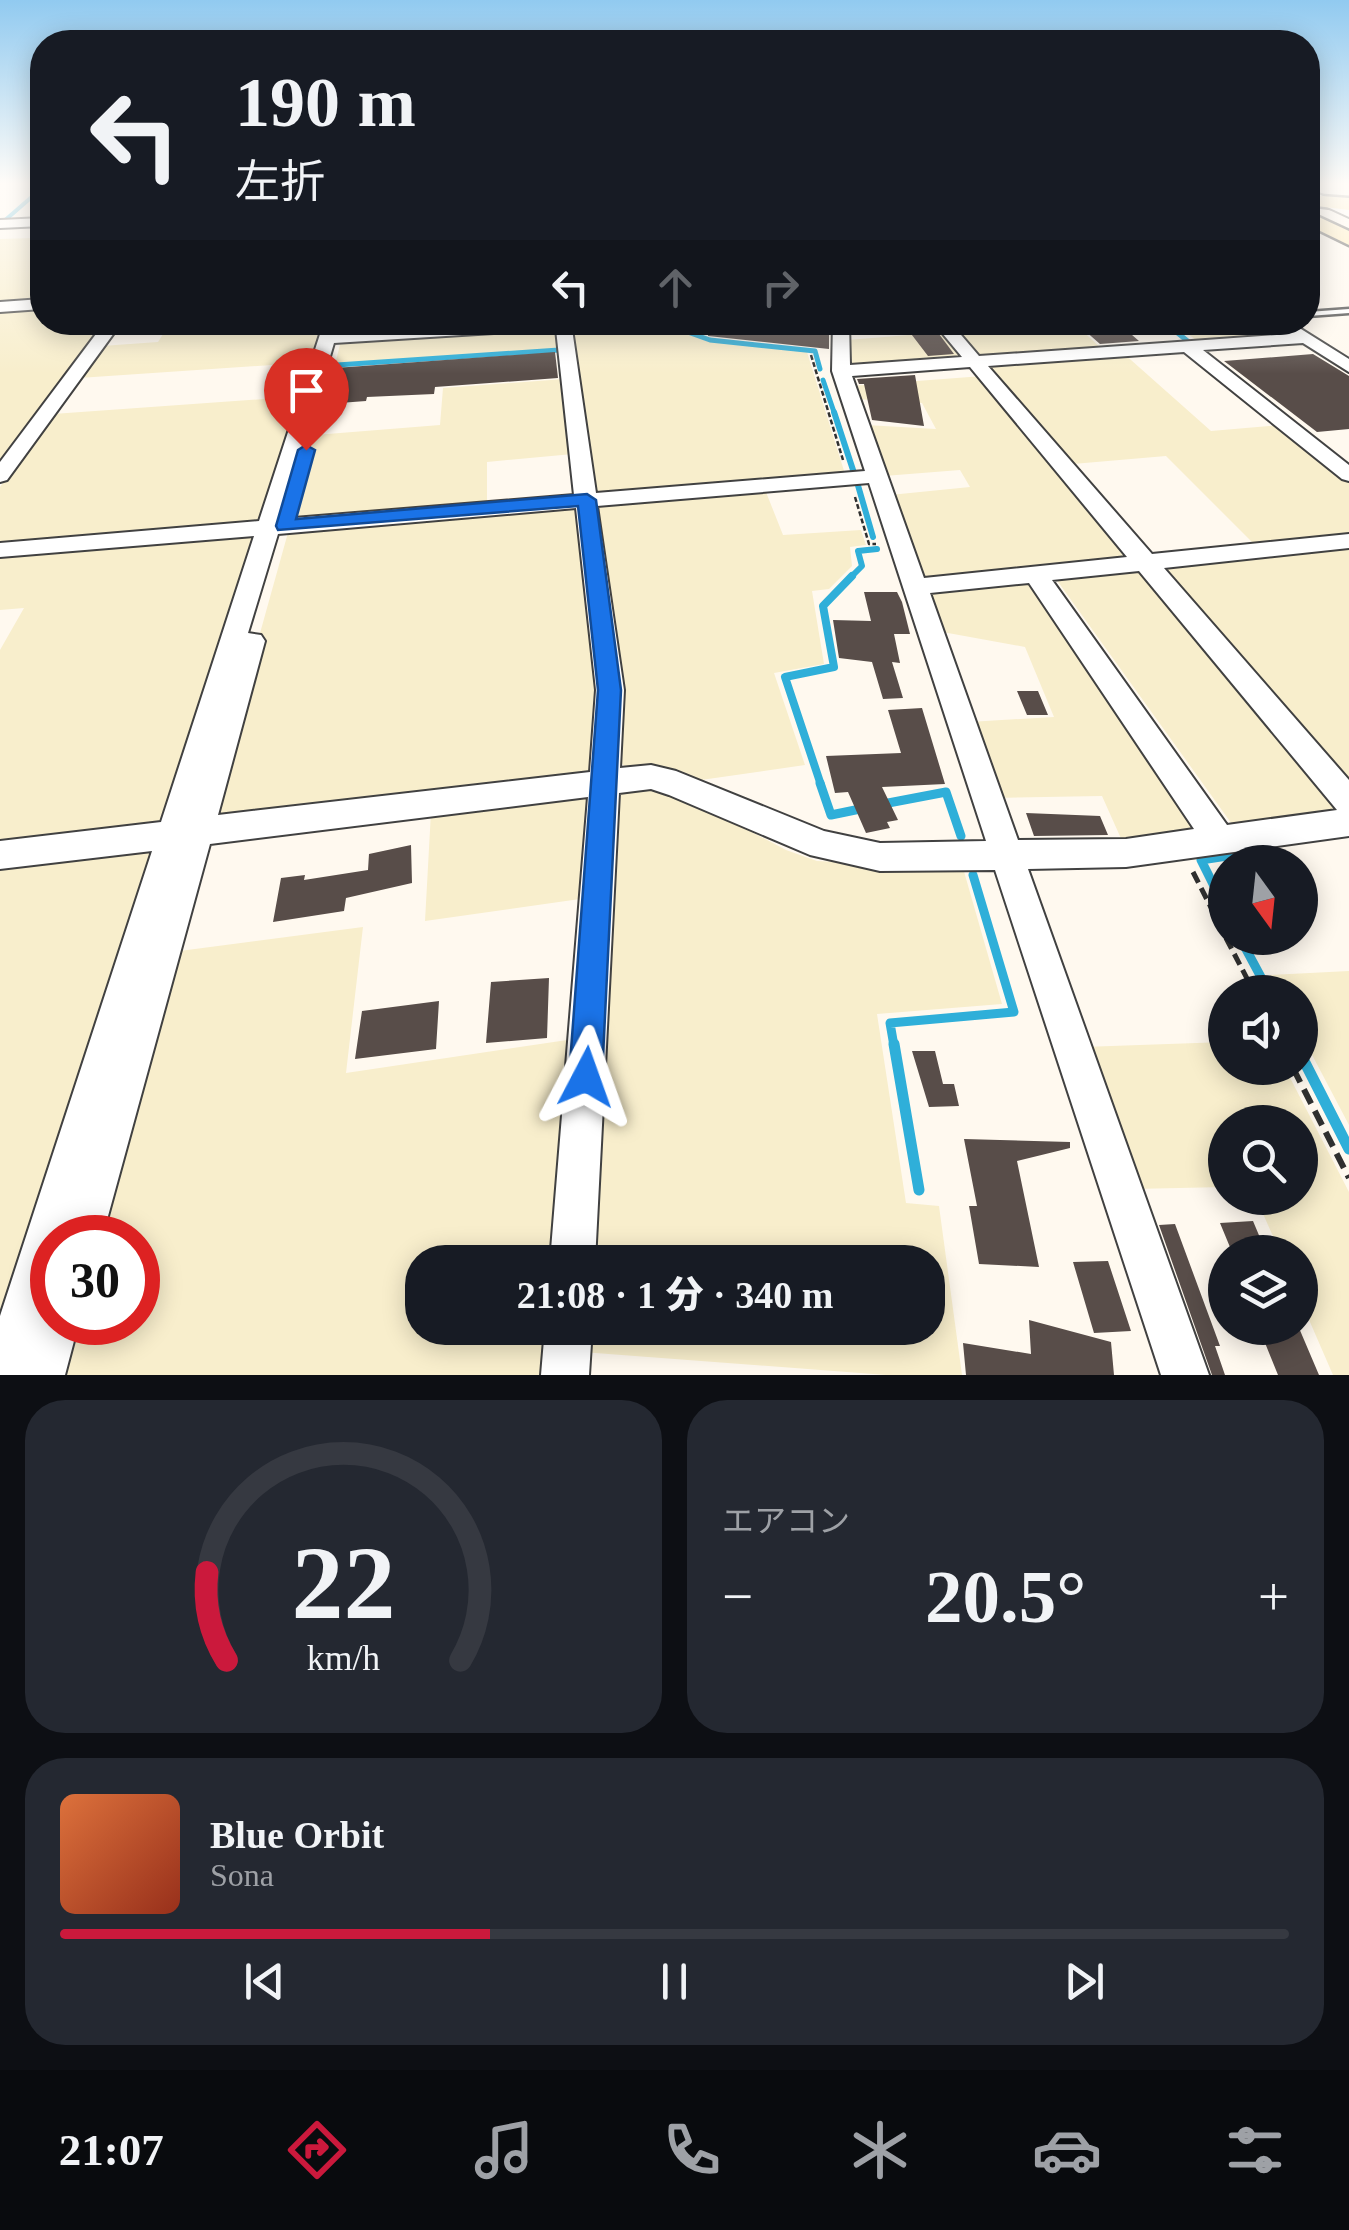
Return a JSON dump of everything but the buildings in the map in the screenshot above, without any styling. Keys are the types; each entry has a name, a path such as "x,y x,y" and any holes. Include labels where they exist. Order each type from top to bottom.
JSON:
{"street":[{"path":"0,307 30,305"},
{"path":"0,476 104,335"},
{"path":"86,1215 186,832 333,335"},
{"path":"565,335 610,690 574,1245"},
{"path":"842,335 841,371 1004,856 1185,1375"},
{"path":"953,335 1349,802"},
{"path":"1302,335 1349,366"},
{"path":"841,371 1306,338"},
{"path":"1193,346 1349,463"},
{"path":"1193,346 1349,475"},
{"path":"0,550 877,476"},
{"path":"915,587 1349,541"},
{"path":"1035,574 1220,840"},
{"path":"0,854 651,777 676,784 804,840 865,854 1126,853 1349,822"},
{"path":"6,1375 186,832"},
{"path":"40,1375 49,1345"},
{"path":"565,1375 567,1345"}],"lane":[{"path":"1320,313 1349,311"}],"path":[{"path":"1179,845 1208,901"},
{"path":"1302,1085 1349,1178"}],"shaded area":[{"path":"0,246 30,246 30,302 0,303"},
{"path":"30,310 30,335 99,335 0,468 0,312"},
{"path":"162,335 323,335 315,362 79,378 102,346 158,342"},
{"path":"434,335 560,335 561,349 335,364 341,341"},
{"path":"571,335 690,335 706,341 807,352 845,474 601,497 591,493"},
{"path":"948,335 965,360 846,365 847,340"},
{"path":"961,335 1087,335 1103,350 981,359"},
{"path":"1189,335 1296,335 1200,343"},
{"path":"1122,352 1211,431 1282,425 1349,479 1349,537 1256,546 1166,456 1073,464 986,362"},
{"path":"983,376 1128,552 1127,559 928,580 920,576 890,495 970,487 960,470 884,476 866,425 936,429 922,403 856,399 851,386"},
{"path":"564,379 573,454 487,462 487,506 291,523 315,435 440,425 443,388"},
{"path":"305,396 266,521 0,549 0,487 53,414"},
{"path":"764,487 783,535 861,530 866,545 850,547 852,566 829,589 812,591 824,664 774,673 805,765 701,780 656,768 626,768 619,760 593,506"},
{"path":"572,504 580,508 602,696 591,773 208,820 289,529"},
{"path":"258,531 164,825 0,844 0,650 24,608 0,610 0,553"},
{"path":"1349,548 1349,780 1166,568"},
{"path":"1144,570 1339,812 1234,827 1056,579"},
{"path":"1028,579 1200,831 1123,843 1102,796 995,798 969,722 1054,717 1025,647 937,631 927,593"},
{"path":"647,787 674,791 786,850 817,861 963,868 1002,1004 877,1014 906,1203 939,1206 944,1245 589,1245 621,792"},
{"path":"588,792 587,898 425,921 431,812"},
{"path":"157,845 47,1215 30,1215 30,1272 0,1373 0,864"},
{"path":"363,927 346,1073 574,1039 557,1245 405,1245 405,1345 550,1345 547,1375 54,1375 63,1345 160,1345 160,1215 98,1215 172,952"},
{"path":"1349,971 1349,1125 1318,1066 1318,975 1270,975"},
{"path":"1208,1043 1208,1085 1294,1085 1304,1105 1208,1105 1208,1187 1133,1189 1083,1047"},
{"path":"1318,1132 1349,1192 1349,1375 1333,1375 1318,1340 1318,1235 1272,1235 1264,1215 1318,1215"},
{"path":"945,1250 962,1375 886,1375 582,1352 583,1345 945,1345"}],"waterway":[{"path":"696,335 710,340 815,351 820,369"},
{"path":"1180,335 1190,343"},
{"path":"337,365 559,350"},
{"path":"823,380 835,414"},
{"path":"835,414 854,473"},
{"path":"857,482 873,537"},
{"path":"852,576 862,566 858,551 877,549"},
{"path":"821,785 785,677 834,667 823,606 852,576"},
{"path":"820,783 831,815 865,808"},
{"path":"883,804 946,792 961,836"},
{"path":"1208,859 1201,860 1208,874"},
{"path":"894,1046 890,1023 1014,1012 973,875"},
{"path":"1249,955 1260,975"},
{"path":"894,1044 919,1190"},
{"path":"1316,1085 1349,1149"}],"route":[{"path":"306,450 285,526 587,500 610,690 586,1077"}]}
